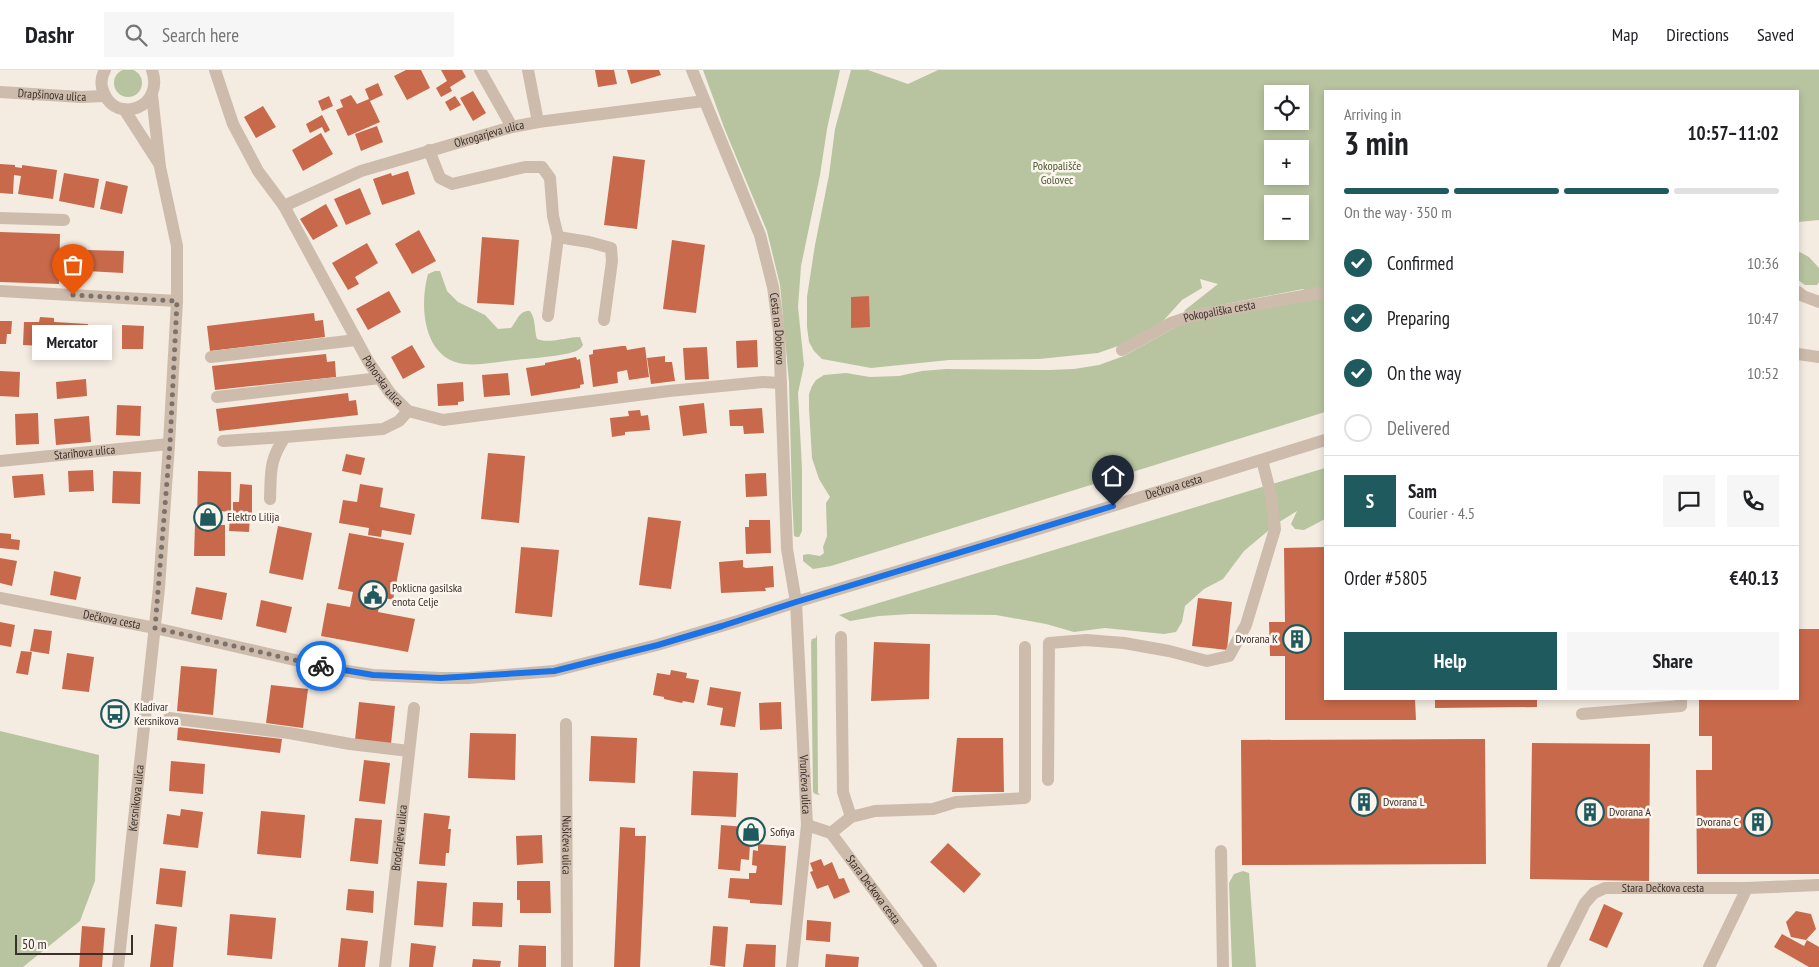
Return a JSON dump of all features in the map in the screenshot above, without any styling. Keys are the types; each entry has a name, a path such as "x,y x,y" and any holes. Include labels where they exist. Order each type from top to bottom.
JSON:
{"street":[{"path":"105,70 101,81 105,96 117,107 124,109 141,107 152,95 155,87 155,78 152,70"},
{"name":"Pohorska ulica","path":"215,70 233,124 258,171 284,206 356,340 390,393 408,411 443,420 669,391 763,382 781,383"},
{"path":"480,70 512,127"},
{"path":"528,70 538,122"},
{"name":"Cesta na Dobrovo","path":"692,70 760,235 773,287 779,332 787,549 796,602"},
{"name":"Drapšinova ulica","path":"0,92 81,98 105,96"},
{"path":"152,95 160,167"},
{"name":"Okrogarjeva ulica","path":"284,206 361,171 512,127 704,101"},
{"path":"124,109 160,167"},
{"path":"429,150 440,178 452,184 525,168 542,167 550,178 553,216 558,238 548,316"},
{"name":"Kersnikova ulica","path":"118,967 155,628 170,444 177,301 177,246 160,167"},
{"path":"0,218 64,220"},
{"path":"558,238 611,248 612,261 604,320"},
{"path":"0,291 177,301"},
{"name":"Pokopališka cesta","path":"1122,350 1171,323 1192,316 1324,292"},
{"path":"1799,293 1819,302"},
{"path":"212,357 356,340"},
{"path":"1799,354 1819,357"},
{"path":"217,397 380,378"},
{"path":"223,441 383,429 399,421 408,411"},
{"path":"270,499 272,460 276,449 285,436"},
{"name":"Dečkova cesta","path":"0,598 155,628 334,669 373,675 468,678 554,671 658,645 1324,440"},
{"name":"Starihova ulica","path":"0,461 170,444"},
{"path":"1048,780 1049,643 1086,640 1124,643 1169,650 1207,661 1229,656 1246,625 1274,529 1271,495 1262,460"},
{"name":"Vrunčeva ulica","path":"792,967 807,825 796,602"},
{"path":"842,637 842,792 851,817"},
{"path":"807,825 831,832 851,817 875,811 933,809 956,802 1025,798 1025,647"},
{"path":"1582,714 1681,706 1681,700"},
{"name":"Brodarjeva ulica","path":"385,967 414,708"},
{"path":"169,718 409,751"},
{"name":"Nušičeva ulica","path":"566,724 567,967"},
{"name":"Stara Dečkova cesta","path":"831,832 931,967"},
{"path":"1221,851 1223,967"},
{"name":"Stara Dečkova cesta","path":"1552,967 1586,903 1594,893 1605,888 1747,888 1819,885"},
{"path":"1710,967 1747,888"}],"green space":[{"path":"128,69 138,73 142,83 138,93 128,97 118,93 114,83 118,73"},
{"path":"703,70 840,70 801,266 798,307 804,365 798,393 802,469 802,531 799,537 794,536 789,382 780,285 767,231 725,130"},
{"name":"Pokopališče Golovec","path":"851,70 868,70 908,84 938,70 1819,70 1819,220 1799,222 1799,90 1324,90 1324,412 831,566 813,569 803,561 803,555 820,556 824,553 823,547 827,536 826,503 830,497 819,479 812,458 809,394 816,380 824,375 846,373 870,377 899,376 922,371 946,369 1074,369 1099,365 1124,356 1176,327 1195,321 1317,299 1303,289 1184,312 1218,284 1200,279 1202,288 1182,300 1163,321 1118,346 1098,353 1039,359 949,360 871,368 822,359 809,342 807,297 829,175 835,129"},
{"path":"1799,252 1809,257 1819,268 1819,282 1817,285 1805,285 1799,281"},
{"path":"440,271 447,291 458,302 485,315 498,329 511,328 523,312 530,311 537,339 553,341 580,337 583,345 574,352 545,357 479,364 464,364 450,360 432,342 427,329 424,301 425,287 428,274"},
{"path":"1324,468 1324,520 1304,530 1295,529 1291,524 1297,511 1276,524 1244,551 1223,579 1204,589 1185,606 1182,622 1176,632 1164,634 1105,628 1074,632 1046,624 996,615 911,614 879,616 850,621 839,615"},
{"path":"817,634 818,793 820,795 813,792 811,642 812,639 816,638"},
{"path":"0,731 99,755 95,881 80,921 23,967 0,967"},
{"path":"1243,871 1249,873 1256,967 1232,967 1229,883 1234,874"}],"building":[{"path":"406,70 421,70 430,88 407,100 394,76"},
{"path":"441,70 462,70 466,77 450,87 452,91 441,97 436,88 447,81"},
{"path":"595,70 614,70 617,84 598,87"},
{"path":"627,70 659,70 661,75 631,84"},
{"path":"378,83 383,95 370,101 380,122 348,136 336,110 343,107 340,100 351,95 357,104 369,99 365,89"},
{"path":"473,91 486,113 473,121 460,98"},
{"path":"329,96 333,106 322,111 318,101"},
{"path":"455,96 461,105 450,111 445,102"},
{"path":"263,106 276,127 256,138 244,117"},
{"path":"322,115 330,130 325,133 322,127 310,133 306,124"},
{"path":"377,126 383,142 361,151 355,134"},
{"path":"321,133 333,154 303,171 292,150"},
{"path":"613,156 645,160 637,229 604,225"},
{"path":"0,164 15,165 15,167 22,168 22,165 57,170 53,199 18,194 21,176 14,175 13,194 0,193"},
{"path":"408,171 415,194 382,205 373,179 391,173 392,176"},
{"path":"64,173 99,179 94,208 59,201"},
{"path":"106,181 128,186 122,214 100,209"},
{"path":"360,188 371,214 346,225 334,199"},
{"path":"326,204 338,226 313,240 300,219"},
{"path":"419,230 436,261 412,274 395,244"},
{"path":"0,232 60,234 59,284 0,282"},
{"path":"482,237 519,240 514,305 477,303"},
{"path":"672,240 705,245 696,313 663,309"},
{"path":"367,243 378,263 355,277 359,284 348,290 332,263"},
{"path":"87,250 124,251 123,273 86,271"},
{"path":"389,291 401,312 368,330 356,309"},
{"path":"869,296 870,327 851,328 851,297"},
{"path":"314,313 315,321 323,320 325,337 210,351 207,326"},
{"path":"40,317 54,318 54,322 88,324 86,348 23,345 24,322 39,322"},
{"path":"0,321 12,321 11,334 7,334 6,344 0,344"},
{"path":"122,325 144,326 143,349 122,349"},
{"path":"757,340 758,367 737,368 736,341"},
{"path":"412,345 425,367 403,379 391,357"},
{"path":"626,346 627,350 645,347 649,377 629,380 627,370 617,372 618,383 593,387 589,355 593,354 593,350"},
{"path":"707,347 709,379 685,380 683,348"},
{"path":"326,354 327,362 335,361 336,377 215,390 212,366"},
{"path":"665,356 665,362 672,362 675,381 651,384 647,358"},
{"path":"576,357 577,360 580,359 584,384 580,385 580,388 531,396 526,368"},
{"path":"0,371 20,372 19,397 0,396"},
{"path":"508,373 510,395 484,397 482,375"},
{"path":"86,379 87,396 57,399 56,382"},
{"path":"463,382 464,401 458,402 458,405 438,406 437,384"},
{"path":"348,393 349,401 356,400 358,415 219,431 216,409"},
{"path":"704,403 707,433 683,436 679,406"},
{"path":"117,405 141,406 140,436 116,435"},
{"path":"762,408 764,433 744,434 743,426 730,426 729,410"},
{"path":"640,410 641,416 648,415 650,430 625,432 625,435 612,437 610,418 629,416 628,411"},
{"path":"38,413 39,444 16,445 15,414"},
{"path":"89,416 91,442 56,445 54,419"},
{"path":"488,453 525,456 519,523 481,519"},
{"path":"346,454 365,458 361,475 342,471"},
{"path":"93,470 94,491 69,492 68,471"},
{"path":"113,471 141,472 140,504 112,503"},
{"path":"198,471 231,472 231,512 219,511 218,523 197,523"},
{"path":"766,473 767,496 746,497 745,474"},
{"path":"43,474 45,495 14,498 12,476"},
{"path":"240,484 252,485 252,513 233,513 233,502 239,502"},
{"path":"360,484 383,488 380,507 415,514 411,535 382,530 381,537 368,535 369,528 339,523 343,500 357,502"},
{"path":"230,516 250,517 249,532 229,531"},
{"path":"648,517 681,521 671,589 639,585"},
{"path":"749,520 770,520 771,553 746,554 745,527 749,527"},
{"path":"195,524 225,525 225,556 194,556"},
{"path":"278,526 312,533 303,580 269,573"},
{"path":"0,533 11,534 11,539 20,540 19,550 0,548"},
{"name":"Poklicna gasilska enota Celje","path":"349,533 404,543 393,600 381,597 378,612 415,619 408,652 321,636 327,603 350,607 353,592 338,589"},
{"path":"521,547 559,550 552,617 515,613"},
{"name":"Dvorana K","path":"1324,547 1324,700 1415,700 1416,720 1285,720 1285,656 1270,656 1269,622 1285,622 1284,548"},
{"path":"0,558 17,561 12,586 0,583"},
{"path":"743,560 743,567 746,568 773,566 774,587 765,588 766,591 721,593 719,562"},
{"path":"54,571 81,577 76,600 50,595"},
{"path":"196,587 227,593 222,620 191,614"},
{"path":"1198,598 1232,602 1227,650 1192,646"},
{"path":"261,600 292,607 286,633 256,626"},
{"path":"0,622 15,625 11,647 0,645"},
{"path":"34,629 52,631 49,654 30,651"},
{"path":"1799,629 1819,629 1819,874 1697,874 1696,770 1712,770 1712,736 1699,736 1699,700 1799,700"},
{"path":"874,642 930,644 929,699 871,701"},
{"path":"21,651 32,652 28,675 16,673"},
{"path":"67,653 94,657 89,692 62,689"},
{"path":"181,666 217,669 213,715 177,711"},
{"path":"671,670 687,673 686,678 699,680 694,703 683,701 682,703 653,695 657,673 670,675"},
{"path":"271,685 308,689 303,728 266,723"},
{"path":"710,687 741,692 735,727 720,725 723,708 707,705"},
{"path":"1435,700 1537,700 1537,707 1435,708"},
{"path":"359,702 395,706 391,744 355,740"},
{"path":"781,702 782,729 760,730 759,703"},
{"path":"178,727 282,739 280,753 177,740"},
{"path":"470,733 516,734 515,780 468,778"},
{"path":"591,736 637,738 635,783 589,781"},
{"path":"957,738 1003,738 1004,792 952,792"},
{"name":"Dvorana L","path":"1485,739 1486,864 1242,865 1241,740"},
{"name":"Dvorana A","path":"1532,743 1650,744 1649,881 1530,879"},
{"path":"364,760 390,763 385,804 359,801"},
{"path":"171,761 205,764 203,794 169,791"},
{"path":"693,771 738,773 736,817 691,815"},
{"path":"181,809 203,812 198,848 163,844 167,814 180,816"},
{"path":"261,811 305,815 301,858 257,854"},
{"path":"424,813 450,816 448,829 451,829 449,853 446,853 445,866 419,864"},
{"path":"355,818 382,820 378,864 350,861"},
{"path":"721,825 757,828 755,844 750,844 749,860 741,859 740,871 718,869"},
{"path":"620,827 635,828 635,836 646,836 640,967 614,967"},
{"path":"542,835 543,863 517,865 516,836"},
{"path":"948,843 981,874 964,893 930,862"},
{"path":"758,844 786,846 782,905 750,903 750,900 728,898 730,878 749,879 749,873 756,873 757,866 752,865 753,850 758,851"},
{"path":"821,859 824,866 832,862 839,879 844,878 850,892 834,899 828,885 817,889 810,872 813,871 810,863"},
{"path":"160,868 186,871 182,907 156,904"},
{"path":"417,881 447,883 443,927 414,925"},
{"path":"517,881 550,881 551,913 520,913 520,900 517,900"},
{"path":"348,889 374,891 373,913 346,910"},
{"path":"473,902 503,903 502,927 472,926"},
{"path":"1604,904 1623,913 1607,948 1589,940"},
{"path":"1796,911 1811,914 1816,929 1806,940 1791,937 1786,922"},
{"path":"230,914 276,918 272,959 227,955"},
{"path":"807,920 831,922 830,942 806,940"},
{"path":"155,924 177,927 173,967 150,967"},
{"path":"82,926 105,928 102,967 79,967"},
{"path":"713,926 728,927 725,967 710,965"},
{"path":"1782,934 1804,946 1807,940 1819,947 1819,967 1809,967 1774,947"},
{"path":"341,938 368,941 365,967 338,967"},
{"path":"411,943 436,946 433,967 409,967"},
{"path":"746,944 776,945 775,967 743,967"},
{"path":"519,945 546,946 546,967 518,967"},
{"path":"826,954 859,957 858,967 825,967"},
{"path":"473,959 501,961 500,967 472,967"}],"way so far":[{"path":"73,295 177,301 170,444 155,628 321,666"}],"place":[{"name":"Mercator","path":"73,295"},
{"name":"Elektro Lilija","path":"208,517"},
{"name":"Poklicna gasilska enota Celje","path":"373,595"},
{"name":"Dvorana K","path":"1297,639"},
{"name":"Kladivar Kersnikova","path":"115,714"},
{"name":"Dvorana L","path":"1364,802"},
{"name":"Dvorana A","path":"1590,812"},
{"name":"Dvorana C","path":"1758,822"},
{"name":"Sofiya","path":"751,832"}],"route":[{"path":"321,666 373,675 441,678 468,678 554,671 658,645 1113,506"}]}
